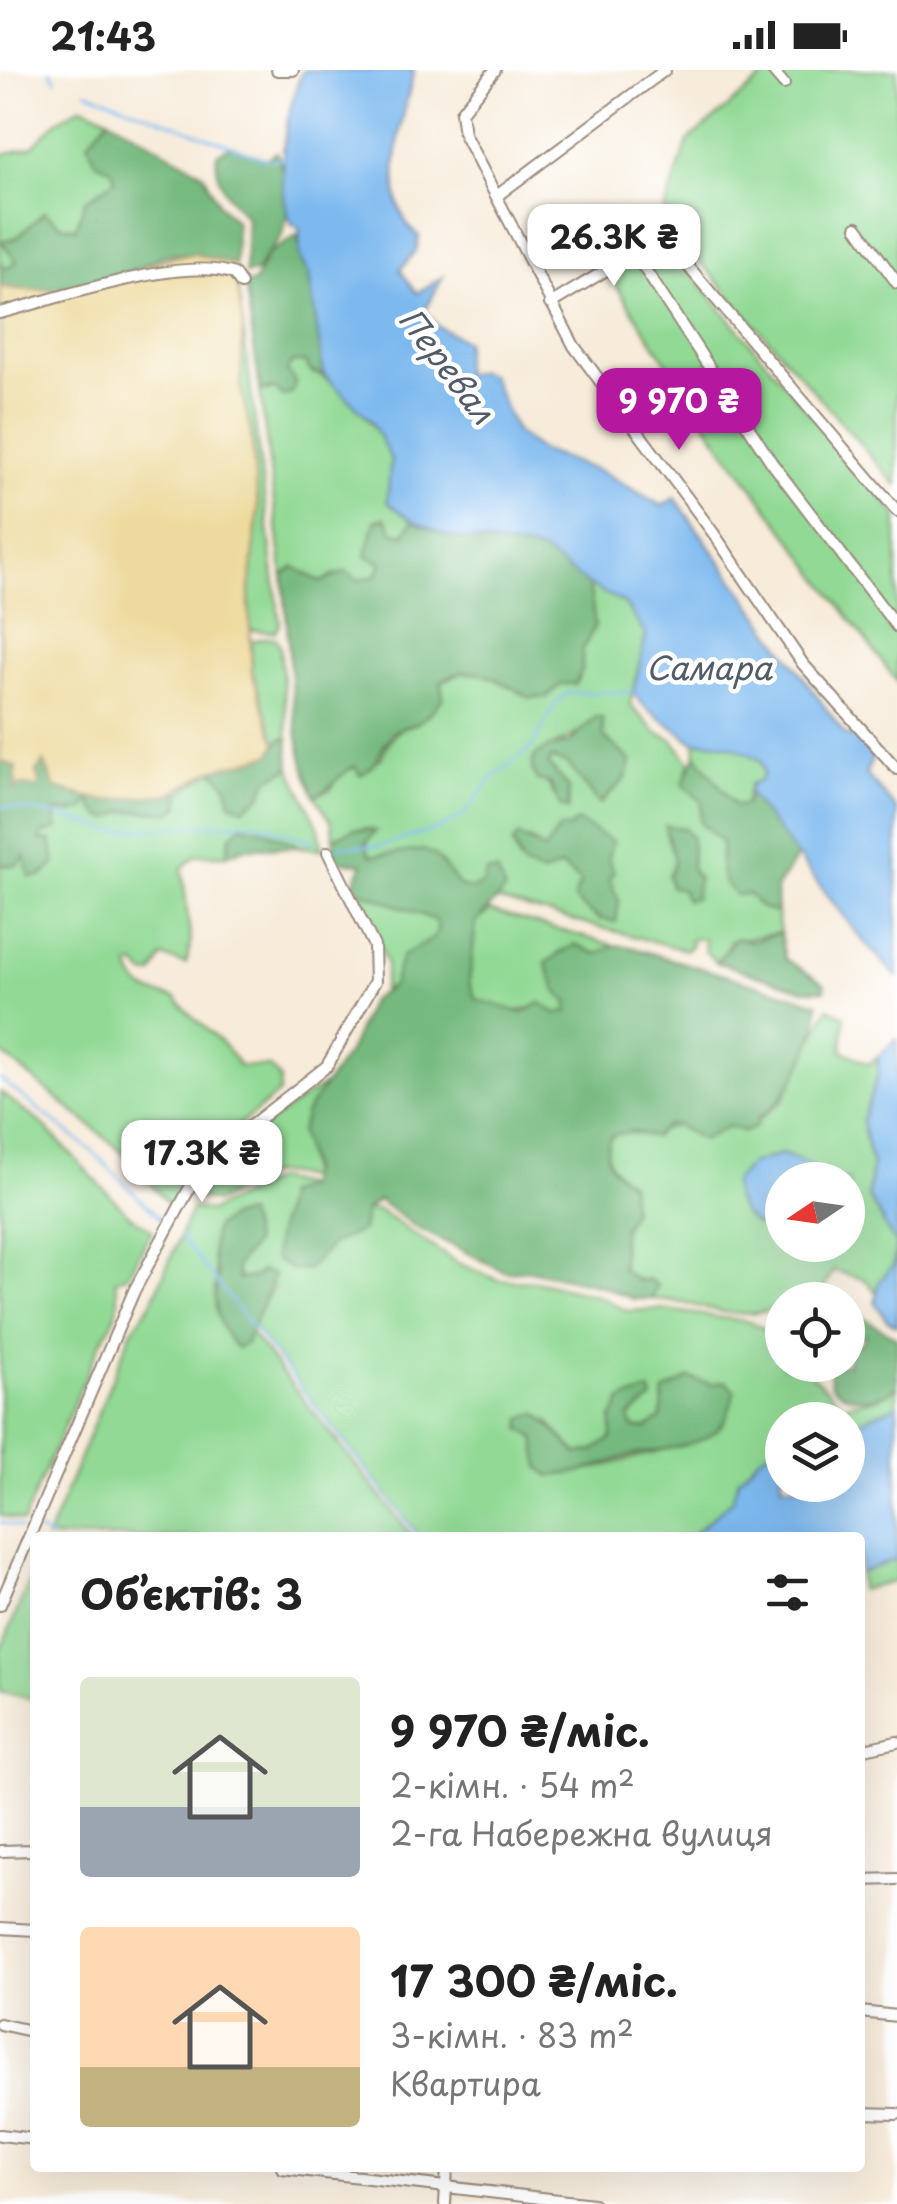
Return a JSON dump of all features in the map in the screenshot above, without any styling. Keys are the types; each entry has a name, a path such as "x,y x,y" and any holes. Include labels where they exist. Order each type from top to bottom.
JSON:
{"street":[{"path":"277,70 293,70"},
{"path":"496,70 468,100 461,121 471,155 498,195 574,346 714,534 803,664 897,769"},
{"path":"498,195 664,70"},
{"path":"772,70 784,84"},
{"path":"856,227 897,283"},
{"path":"550,304 633,250 644,236 655,230 661,233 897,511"},
{"path":"633,250 772,463 897,627"},
{"path":"0,313 161,273 225,271 241,284"},
{"path":"31,1532 134,1291 195,1178 218,1151 327,1066 376,981 374,946 328,852"},
{"path":"0,1604 30,1534"},
{"path":"865,1749 897,1742"},
{"path":"0,1851 30,1850"},
{"path":"865,1880 897,1879"},
{"path":"0,1928 30,1930"},
{"path":"865,2013 897,2016"},
{"path":"0,2024 30,2031"},
{"path":"865,2113 897,2114"},
{"path":"0,2134 30,2138"},
{"path":"318,2172 594,2204"},
{"path":"445,2204 447,2172"}],"green space":[{"path":"772,70 897,70 897,486 662,218 688,141"},
{"path":"82,106 109,118 88,142 112,170 115,180 85,201 76,228 43,227 2,241 17,262 7,268 0,263 0,155 32,147 56,122"},
{"path":"109,118 204,174 219,205 236,222 235,265 175,254 123,275 78,286 31,290 0,286 0,263 7,268 17,262 1,241 17,238 44,212 61,225 76,228 85,201 115,180 112,170 95,161 88,142"},
{"path":"231,146 265,159 277,152 286,196 284,231 257,272 245,274 247,218 224,189 217,164 217,154"},
{"path":"298,235 300,258 309,275 324,375 311,372 305,362 292,362 287,371 295,382 292,394 282,396 275,388 260,390 245,284 254,283 267,255"},
{"path":"660,237 897,515 897,682 719,442 611,278"},
{"path":"243,327 280,625 275,632 250,630 258,508 251,433 241,388"},
{"path":"292,362 305,362 311,372 346,395 371,422 387,450 391,466 387,502 413,521 404,534 394,532 376,576 358,580 335,574 321,582 294,567 283,575 260,390 270,391"},
{"path":"385,518 394,532 404,534 413,521 451,537 542,551 589,585 595,625 582,651 582,671 575,684 561,684 547,697 529,698 487,675 453,675 441,682 443,698 435,708 419,722 393,732 372,767 360,775 355,766 315,796 306,774 295,719 283,575 294,567 321,582 346,572 358,580 376,576 382,563 366,556 375,521"},
{"path":"589,585 625,604 646,635 630,705 657,733 672,739 690,762 685,777 702,802 700,822 723,842 721,855 760,907 777,913 780,933 729,941 726,955 716,962 705,951 704,938 690,940 692,945 685,950 495,900 483,883 473,889 461,887 444,867 406,855 371,856 365,852 371,829 354,829 334,838 331,821 315,796 331,789 342,772 381,759 400,730 424,716 443,698 441,682 462,673 500,675 510,687 561,684 582,671 582,651 595,625","holes":["596,717 602,718 604,737 631,761 626,778 600,804 568,763 550,758 549,765 569,788 567,809 554,795 534,758 579,732","571,828 609,879 619,902 600,920 579,904 576,892 581,882 561,866 520,862 513,844 529,839 544,850"]},
{"path":"276,638 280,647 288,739 276,744 252,672 251,641"},
{"path":"596,717 602,718 604,737 631,761 626,778 600,804 568,764 551,758 549,765 569,788 568,809 560,806 550,783 537,780 532,770 534,757 547,748 570,742"},
{"path":"281,738 288,739 290,768 268,779 262,795 244,808 231,803 227,785 213,770 270,755"},
{"path":"711,740 743,749 761,761 764,773 760,781 750,784 745,805 735,806 696,755 695,743"},
{"path":"696,755 735,806 745,805 749,794 799,853 776,889 777,913 760,907 749,894 736,895 726,884 721,864 722,842 700,822 702,802 683,784"},
{"path":"0,761 16,767 15,779 21,785 40,785 36,772 44,762 55,788 89,798 84,810 55,812 58,829 42,834 40,840 51,841 55,864 41,876 30,877 25,856 18,865 0,865"},
{"path":"290,768 319,828 322,849 301,847 264,830 230,837 227,855 196,855 182,868 191,943 186,964 162,957 153,974 145,975 135,964 130,966 140,986 176,998 225,1046 239,1066 269,1067 280,1079 279,1093 203,1158 171,1208 130,1158 0,1052 0,865 9,866 26,855 27,863 42,876 55,864 40,841 42,834 51,829 55,812 74,813 88,805 89,798 102,817 125,811 172,812 179,807 181,792 213,770 227,785 262,795 268,779"},
{"path":"181,792 179,807 172,812 125,811 110,819 92,807 92,799"},
{"path":"577,821 612,841 608,858 614,872 609,879 619,901 616,922 598,917 578,903 574,898 581,882 562,866 543,874 524,867 513,843 518,836 544,850 560,828 570,828"},
{"path":"241,825 264,830 301,847 243,848 227,855 230,837"},
{"path":"665,826 684,828 692,838 691,868 698,879 695,898 686,900 681,889 671,887 668,875 673,857"},
{"path":"354,829 376,831 365,844 371,856 424,850 435,855 461,887 473,889 483,883 487,872 497,871 505,891 476,922 469,982 476,999 523,1013 540,1003 558,1014 568,1012 568,1002 557,991 546,963 575,944 597,954 614,945 630,947 818,1003 814,1032 801,1066 782,1097 758,1117 756,1127 745,1132 728,1126 703,1140 676,1125 666,1125 654,1137 632,1131 611,1136 607,1151 610,1163 630,1183 632,1211 622,1230 622,1269 637,1281 648,1279 657,1285 652,1299 633,1299 602,1286 530,1270 506,1272 417,1228 378,1200 365,1211 362,1230 332,1244 308,1269 292,1270 275,1260 285,1194 306,1186 310,1167 300,1133 306,1112 349,1051 370,1001 393,985 402,956 434,938 438,928 435,920 360,891 354,883 363,864 340,861 333,854 334,838"},
{"path":"360,891 435,920 438,928 435,938 402,956 393,985 382,995 387,965"},
{"path":"490,911 614,945 597,954 564,949 547,963 557,991 568,1002 568,1012 558,1014 540,1003 524,1010 501,1009 476,999 469,982 476,922"},
{"path":"780,933 785,959 825,984 824,990 804,990 716,962 736,938 752,941"},
{"path":"828,1008 845,1016 842,1050 869,1064 878,1056 878,1075 862,1121 872,1166 868,1196 896,1245 894,1264 875,1291 866,1280 833,1270 827,1282 765,1282 765,1311 748,1314 652,1299 657,1286 626,1275 622,1269 622,1230 632,1211 630,1183 608,1158 607,1144 611,1138 619,1131 645,1135 676,1125 703,1140 728,1126 745,1131 783,1100"},
{"path":"327,1083 307,1131 308,1179 269,1174 216,1202 198,1197 239,1147"},
{"path":"0,1092 42,1124 129,1215 152,1230 129,1274 115,1281 118,1306 113,1321 23,1522 0,1515"},
{"path":"276,1179 306,1186 285,1194 286,1216 278,1225 308,1269 332,1244 362,1230 365,1211 378,1210 455,1262 498,1280 535,1281 601,1297 627,1311 661,1309 751,1322 765,1330 765,1382 819,1382 840,1402 765,1402 765,1502 865,1502 865,1402 858,1402 878,1398 897,1387 897,1581 865,1589 865,1532 416,1532 251,1325 273,1287 255,1277 239,1279 235,1267 254,1244 247,1215 231,1217 215,1228 215,1299 246,1343 248,1330 409,1532 49,1532 132,1330 152,1302 192,1208 210,1211","holes":["689,1378 712,1384 725,1381 680,1446 567,1474 550,1476 540,1468 535,1438 548,1421 578,1454 589,1452 609,1440 650,1391 653,1399 629,1417 633,1428 647,1428 661,1419 664,1392"]},
{"path":"247,1214 254,1244 236,1266 238,1279 255,1277 261,1271 274,1275 246,1343 237,1348 217,1312 212,1246 215,1228 230,1217"},
{"path":"865,1319 897,1338 897,1387 872,1398 846,1395 831,1382 865,1382"},
{"path":"689,1378 711,1384 725,1381 735,1390 720,1427 684,1445 550,1476 540,1468 535,1438 521,1429 522,1419 537,1413 578,1454 593,1451 612,1438 612,1419 622,1400 650,1391 653,1399 629,1417 633,1428 647,1428 661,1418 664,1392"},
{"path":"30,1581 30,1699 0,1691 0,1651"}],"sand":[{"path":"195,254 235,265 243,327 241,388 251,433 258,509 249,600 252,672 276,744 270,755 213,770 170,794 104,801 55,788 44,762 36,772 40,785 36,789 21,785 15,789 16,767 0,761 0,286 47,290 80,286 112,279 168,258"}],"water":[{"name":"Самара","path":"303,70 414,70 400,134 395,181 406,222 419,236 416,251 400,270 417,293 443,277 425,310 437,326 465,341 463,375 479,371 491,376 516,432 539,450 604,473 662,506 675,498 845,735 855,737 873,756 866,774 897,810 897,977 859,936 749,794 750,784 760,781 764,773 761,761 729,746 695,743 646,708 633,693 646,635 625,604 589,585 542,551 451,537 413,521 387,502 391,459 371,421 324,375 309,275 300,258 299,227 292,225 286,207 284,147 291,106"},
{"path":"897,1039 897,1326 887,1320 875,1303 879,1282 894,1264 896,1245 868,1196 872,1166 862,1121 878,1075 878,1056"},
{"path":"781,1154 803,1162 765,1162 765,1228 747,1217 734,1192 733,1182 750,1164"},
{"path":"897,1405 897,1559 865,1571 865,1532 696,1532 732,1500 738,1480 765,1454 765,1502 865,1502 865,1419"}],"waterway":[{"path":"50,70 56,80"},
{"path":"86,91 265,159 287,159"},
{"path":"338,846 380,846 440,828 464,815 492,778 531,748 557,702 568,693 636,692"},
{"path":"0,806 61,816 111,831 254,822 313,842"},
{"path":"0,1079 92,1151 162,1220"},
{"path":"179,1235 415,1532"},
{"path":"0,1522 21,1528"}],"water label":[{"name":"Перевал","path":"448,365"}]}
